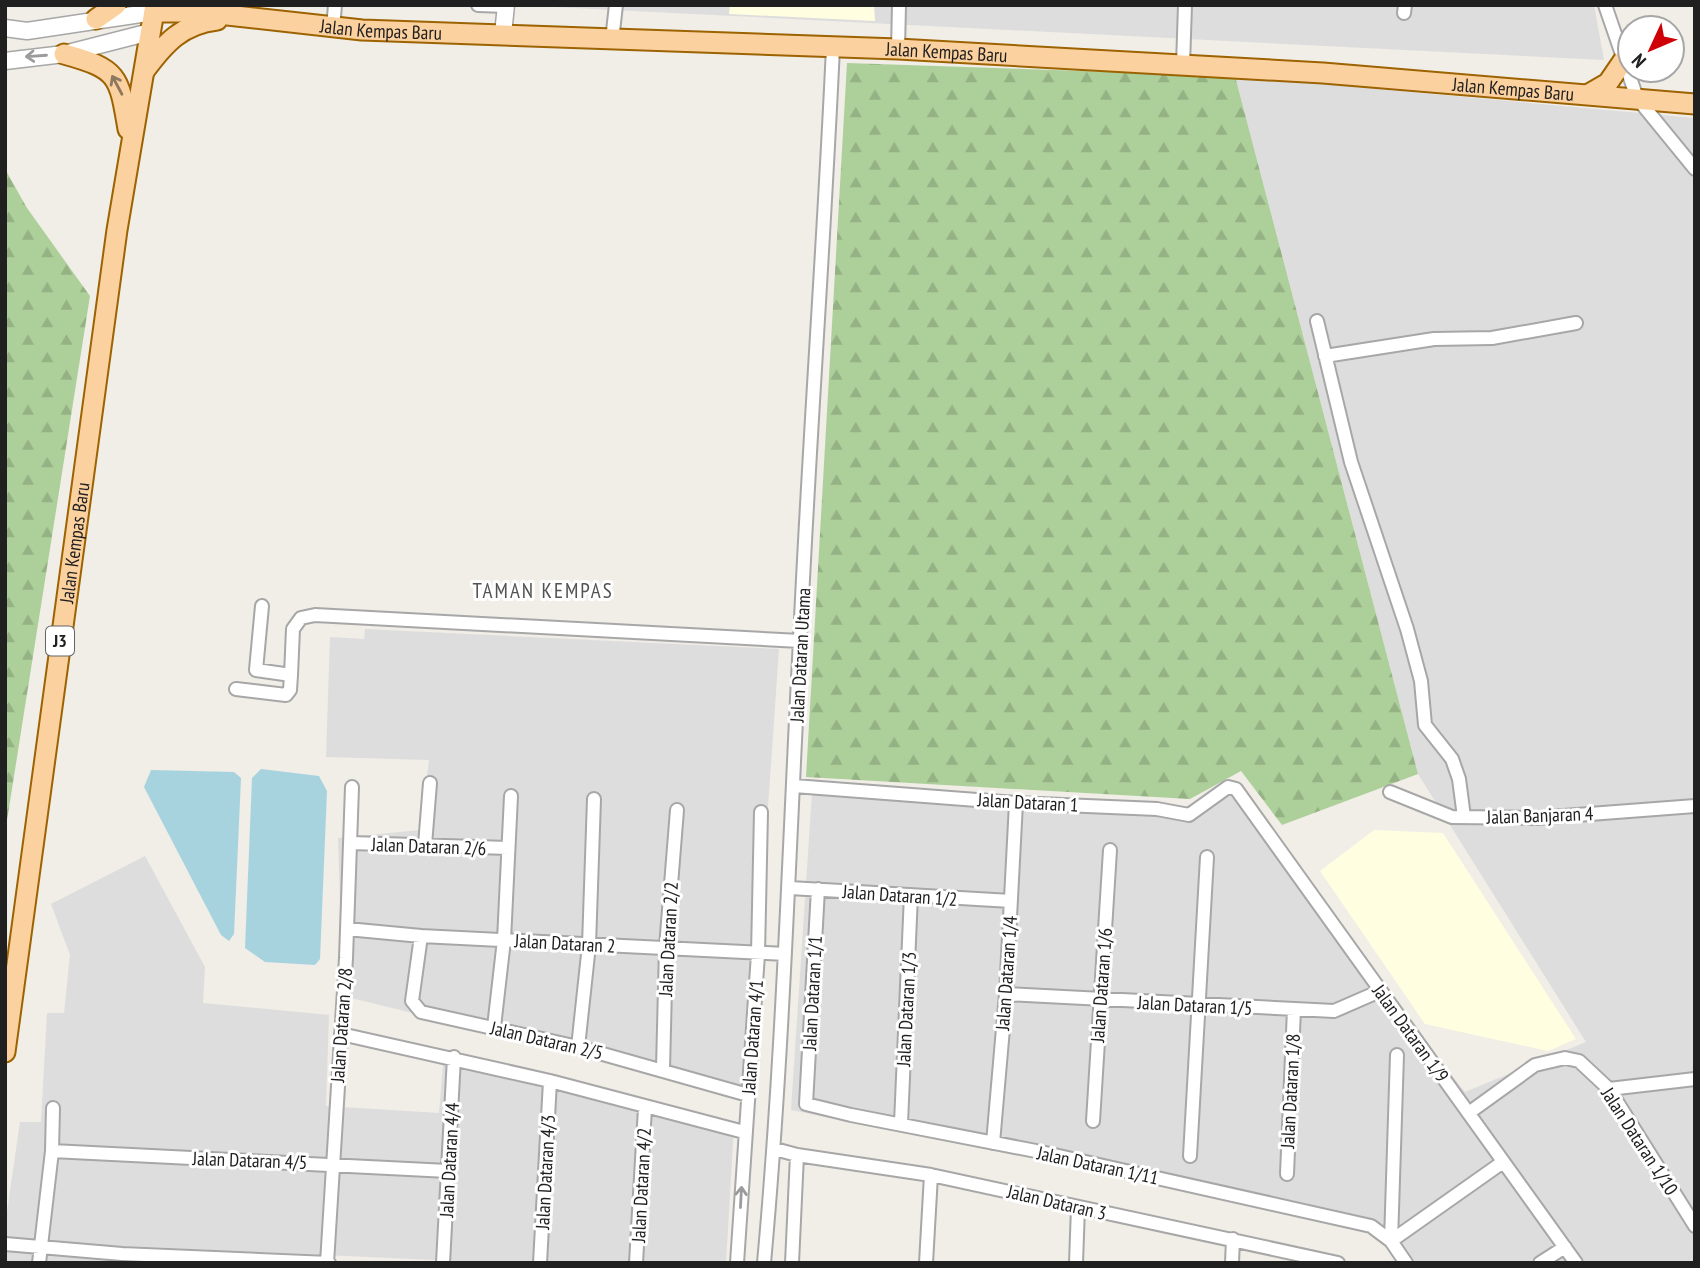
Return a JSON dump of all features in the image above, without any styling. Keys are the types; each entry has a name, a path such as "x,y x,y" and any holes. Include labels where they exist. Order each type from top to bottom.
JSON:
{"main road":[{"path":"96,19 116,5"},
{"path":"154,8 204,9 239,18"},
{"name":"Jalan Kempas Baru","path":"5,1052 131,148 154,8"},
{"path":"150,32 204,9"},
{"path":"143,73 181,30 198,22 239,18"},
{"name":"Jalan Kempas Baru","path":"239,18 333,28 898,49 1182,65 1695,104"},
{"path":"64,54 100,65 121,88 131,148"},
{"path":"1588,94 1608,83 1616,71"}],"street":[{"path":"333,28 335,5"},
{"path":"478,5 506,6 503,34"},
{"path":"612,40 616,5"},
{"path":"898,49 899,5"},
{"path":"1182,65 1185,5"},
{"path":"1605,5 1616,39"},
{"path":"5,28 27,31 154,8"},
{"path":"5,61 64,54 150,32"},
{"name":"Jalan Dataran Utama","path":"764,1263 775,1149 790,888 800,641 833,47"},
{"path":"1631,84 1636,98 1695,169"},
{"path":"1317,321 1323,335 1325,356 1351,462 1407,629 1421,681 1425,725 1452,759 1459,779 1464,817"},
{"path":"1325,356 1434,339 1492,338 1576,323"},
{"path":"262,606 256,670 291,675"},
{"path":"236,689 286,695 290,690 293,629 301,618 315,615 800,641"},
{"path":"425,845 430,783"},
{"name":"Jalan Dataran 1","path":"794,786 1016,803 1157,809 1189,815 1228,787 1236,789 1247,803"},
{"name":"Jalan Dataran 2/8","path":"328,1263 352,787"},
{"name":"Jalan Banjaran 4","path":"1390,792 1452,817 1537,818 1695,806"},
{"path":"494,1027 504,940 511,796"},
{"path":"578,1047 589,945 594,799"},
{"name":"Jalan Dataran 1/4","path":"993,1143 1006,994 1016,803"},
{"name":"Jalan Dataran 1/9","path":"1247,803 1576,1263"},
{"name":"Jalan Dataran 2/2","path":"663,1069 666,947 677,810"},
{"name":"Jalan Dataran 4/1","path":"737,1263 758,954 761,812"},
{"name":"Jalan Dataran 2/6","path":"351,843 508,848"},
{"name":"Jalan Dataran 1/6","path":"1093,1121 1110,850"},
{"path":"1190,1156 1196,1006 1207,858"},
{"name":"Jalan Dataran 1/2","path":"790,888 1011,901"},
{"name":"Jalan Dataran 1/1","path":"807,1097 818,889"},
{"name":"Jalan Dataran 1/3","path":"901,1123 911,895"},
{"name":"Jalan Dataran 2","path":"346,929 421,936 785,954"},
{"name":"Jalan Dataran 2/5","path":"421,936 412,1001 421,1012 578,1047 748,1095"},
{"name":"Jalan Dataran 1/5","path":"1006,994 1196,1006 1334,1011 1352,1006 1371,993 1380,991"},
{"name":"Jalan Dataran 1/8","path":"1286,1174 1294,1009"},
{"path":"341,1034 454,1057 744,1132"},
{"path":"1396,1055 1391,1241 1406,1263"},
{"name":"Jalan Dataran 4/4","path":"443,1263 454,1057"},
{"name":"Jalan Dataran 1/10","path":"1470,1112 1535,1065 1551,1060 1579,1061 1608,1089 1695,1226"},
{"path":"1608,1089 1695,1079"},
{"name":"Jalan Dataran 4/3","path":"540,1263 550,1081"},
{"name":"Jalan Dataran 1/11","path":"807,1097 807,1104 812,1106 1371,1226 1391,1241"},
{"path":"38,1263 52,1151 53,1108"},
{"name":"Jalan Dataran 4/2","path":"636,1263 645,1108"},
{"name":"Jalan Dataran 3","path":"775,1149 797,1155 931,1175 1338,1263"},
{"name":"Jalan Dataran 4/5","path":"52,1151 333,1163 448,1171"},
{"path":"792,1263 797,1155"},
{"path":"1391,1241 1503,1162"},
{"path":"926,1263 931,1175"},
{"path":"1076,1263 1078,1208"},
{"path":"1232,1263 1233,1239"},
{"path":"5,1244 121,1259 328,1263"},
{"path":"1540,1263 1565,1247"}],"shaded area":[{"path":"514,5 1594,5 1604,60"},
{"path":"730,5 874,5 875,21 729,14"},
{"path":"1235,76 1695,118 1695,1263 1406,1263 1380,1227 791,1110 812,793 1189,815 1231,795 1465,1092 1586,1042 1418,774"},
{"path":"365,629 779,649 748,1095 343,996 338,838 420,830 429,760 326,757 330,637 364,639"},
{"path":"1374,830 1443,833 1576,1039 1548,1051 1425,1024 1320,871"},
{"path":"145,856 205,967 203,1003 329,1015 326,1106 439,1113 444,1053 734,1126 726,1263 499,1263 125,1246 124,1263 5,1263 5,1225 20,1122 41,1122 47,1013 64,1013 70,955 51,904"}],"green space":[{"path":"847,63 1235,76 1418,774 1282,825 1241,771 1190,799 806,777"},
{"path":"5,169 27,208 90,296 5,833"}],"water":[{"path":"261,769 319,776 327,791 320,959 315,965 265,962 245,948 252,778"},
{"path":"151,770 234,772 241,778 234,934 229,941 221,935 144,787"}],"district":[{"name":"TAMAN KEMPAS","path":"543,591"}]}
